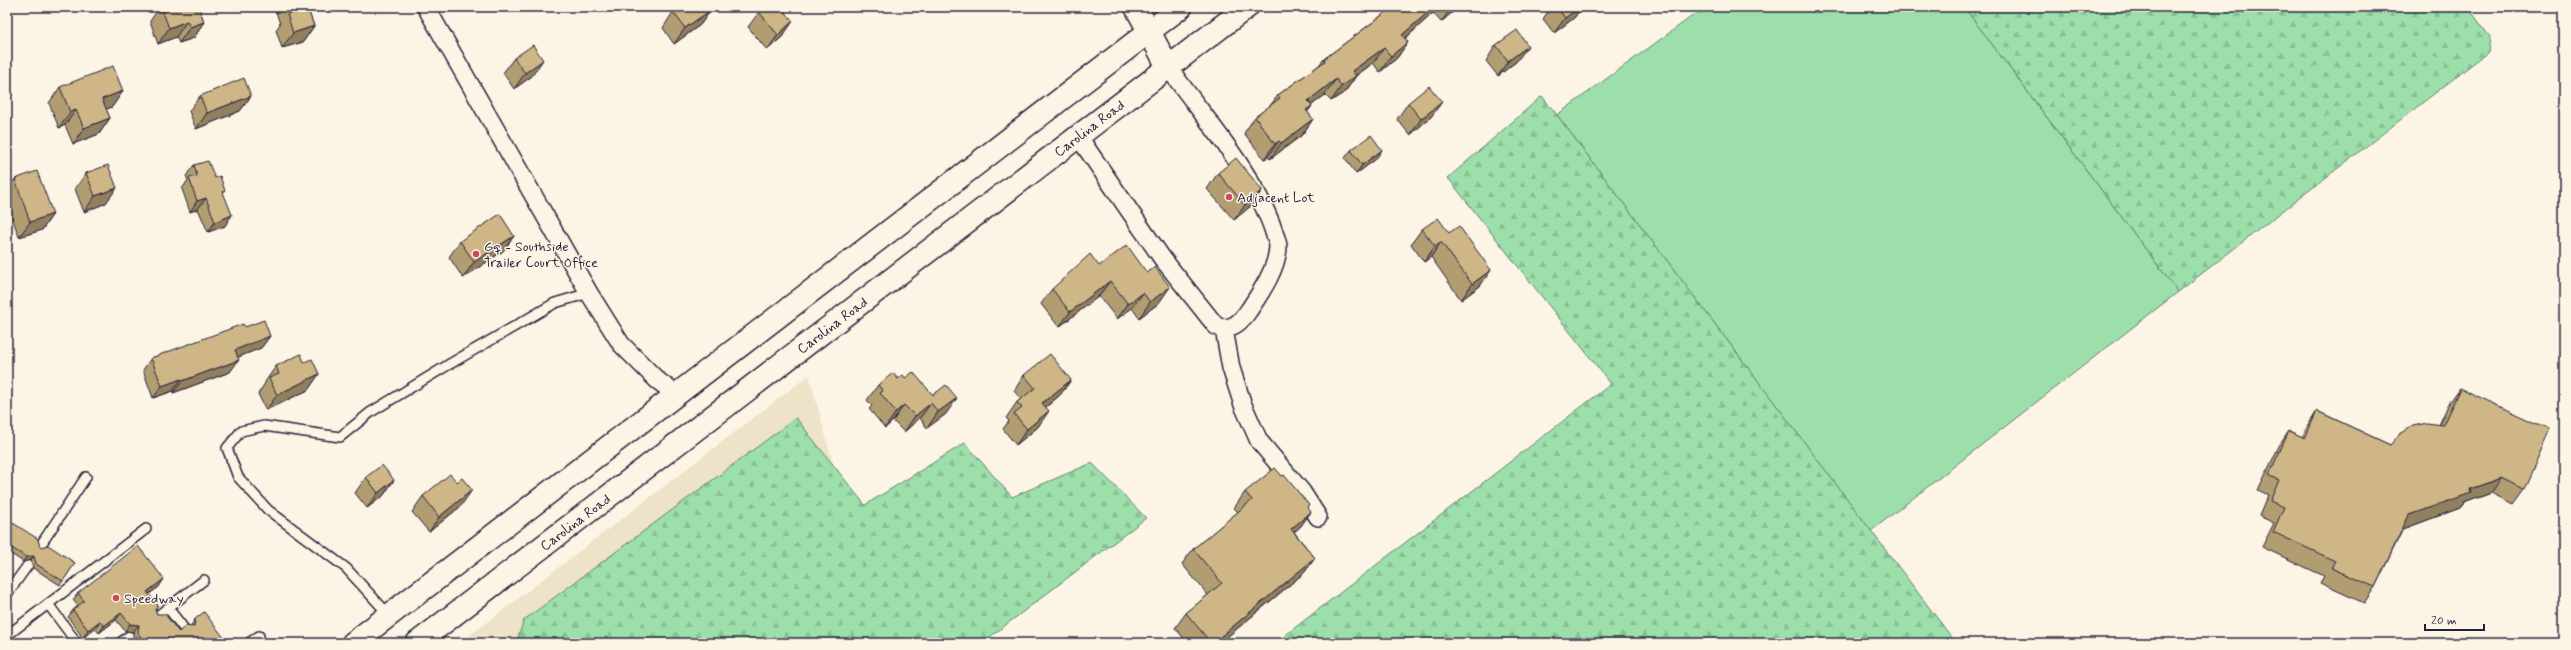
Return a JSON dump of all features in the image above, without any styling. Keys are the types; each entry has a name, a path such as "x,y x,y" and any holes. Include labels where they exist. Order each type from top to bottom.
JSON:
{"main road":[{"path":"1136,7 1168,68"},
{"path":"353,643 1181,7"},
{"name":"Carolina Road","path":"417,643 1247,7"}],"street":[{"path":"426,7 589,293 621,344 657,380 677,395"},
{"path":"1078,136 1162,258 1216,326 1224,329 1231,328 1244,318 1261,292 1272,270 1278,246 1267,212 1254,186 1168,68"},
{"path":"1224,329 1231,368 1240,398 1259,441 1302,492 1318,517"}],"lane":[{"path":"389,615 346,568 268,510 238,477 227,448 241,432 264,426 340,437 371,412 448,365 555,304 589,293"},
{"path":"40,546 86,477"},
{"path":"9,634 146,529"},
{"path":"7,594 28,565"},
{"path":"156,617 204,580"},
{"path":"48,604 77,643"},
{"path":"168,608 186,630"},
{"path":"120,643 129,636"},
{"path":"249,643 259,636"}],"shaded area":[{"path":"809,375 882,643 460,643"}],"green space":[{"path":"1710,7 1964,7 2178,292 1871,531 1557,115 1691,17"},
{"path":"1964,7 2468,7 2490,37 2488,52 2178,292"},
{"path":"1542,96 1956,643 1275,643 1611,384 1448,178"},
{"path":"796,418 865,505 965,443 1012,497 1092,463 1146,518 982,643 516,643 524,620"}],"building":[{"path":"161,7 199,7 204,22 190,27 187,21 169,28"},
{"path":"290,7 307,7 314,26 293,33 287,14 292,13"},
{"path":"681,7 709,7 711,10 685,28 673,12"},
{"path":"764,7 781,7 793,21 778,35 759,12"},
{"path":"1393,7 1434,7 1402,35 1408,42 1391,56 1384,48 1352,71 1356,76 1341,86 1336,79 1308,101 1312,106 1306,110 1313,119 1281,143 1279,141 1275,144 1255,117 1280,98 1278,95 1325,61 1324,59"},
{"path":"1557,7 1580,7 1565,18"},
{"path":"1517,30 1528,46 1508,61 1496,45"},
{"path":"533,45 543,60 525,73 514,58"},
{"path":"113,66 123,91 102,99 110,118 84,128 76,110 70,112 60,87"},
{"path":"244,78 251,96 207,113 200,96"},
{"path":"1429,86 1442,102 1421,119 1408,103"},
{"path":"1371,135 1382,150 1362,165 1351,150"},
{"path":"1236,158 1262,190 1245,205 1218,173"},
{"path":"208,161 215,178 220,176 225,191 223,192 232,215 215,222 206,198 197,201 189,178 197,176 194,165"},
{"path":"108,165 117,188 95,196 86,173"},
{"path":"37,171 53,214 30,222 15,179"},
{"path":"500,214 514,236 474,262 460,241"},
{"path":"1438,218 1449,233 1459,226 1491,270 1472,284 1441,242 1435,246 1422,229"},
{"path":"1127,245 1147,273 1155,267 1170,287 1150,302 1143,293 1128,304 1110,281 1070,312 1052,289 1090,254 1099,266"},
{"path":"264,320 270,336 235,350 239,360 182,381 181,379 162,386 151,358 243,324 245,327"},
{"path":"301,354 304,362 312,359 319,374 277,395 269,378 279,374 276,366"},
{"path":"1050,354 1071,380 1042,403 1049,411 1027,429 1014,414 1022,408 1017,402 1035,388 1024,375"},
{"path":"913,372 933,395 946,385 957,398 938,412 931,403 915,416 904,405 896,412 880,393 883,391 878,385 893,373 898,379 903,375 905,378"},
{"path":"2460,388 2550,430 2524,489 2502,478 2470,489 2471,493 2409,515 2375,587 2331,568 2335,561 2273,532 2284,507 2270,501 2279,480 2269,475 2289,431 2305,438 2317,411 2390,445 2400,434 2413,426 2427,423 2443,425"},
{"path":"382,465 394,480 378,493 366,477"},
{"path":"1275,468 1282,476 1284,475 1309,505 1307,507 1311,512 1291,529 1315,558 1213,643 1211,643 1186,613 1222,583 1193,549 1252,500 1245,492"},
{"path":"450,474 457,482 462,478 472,490 439,517 423,496"},
{"path":"13,523 38,539 40,547 48,545 75,563 63,581 36,564 34,556 26,557 7,545 7,532"},
{"path":"138,546 164,579 147,592 158,605 155,610 157,614 165,614 179,632 185,626 194,627 195,619 204,612 228,643 145,643 138,633 139,625 130,624 121,613 104,626 100,621 88,630 73,610 84,601 78,593"}],"place":[{"name":"Adjacent Lot","path":"1229,197"},
{"name":"Gq - Southside Trailer Court Office","path":"476,254"},
{"name":"Speedway","path":"116,598"}]}
